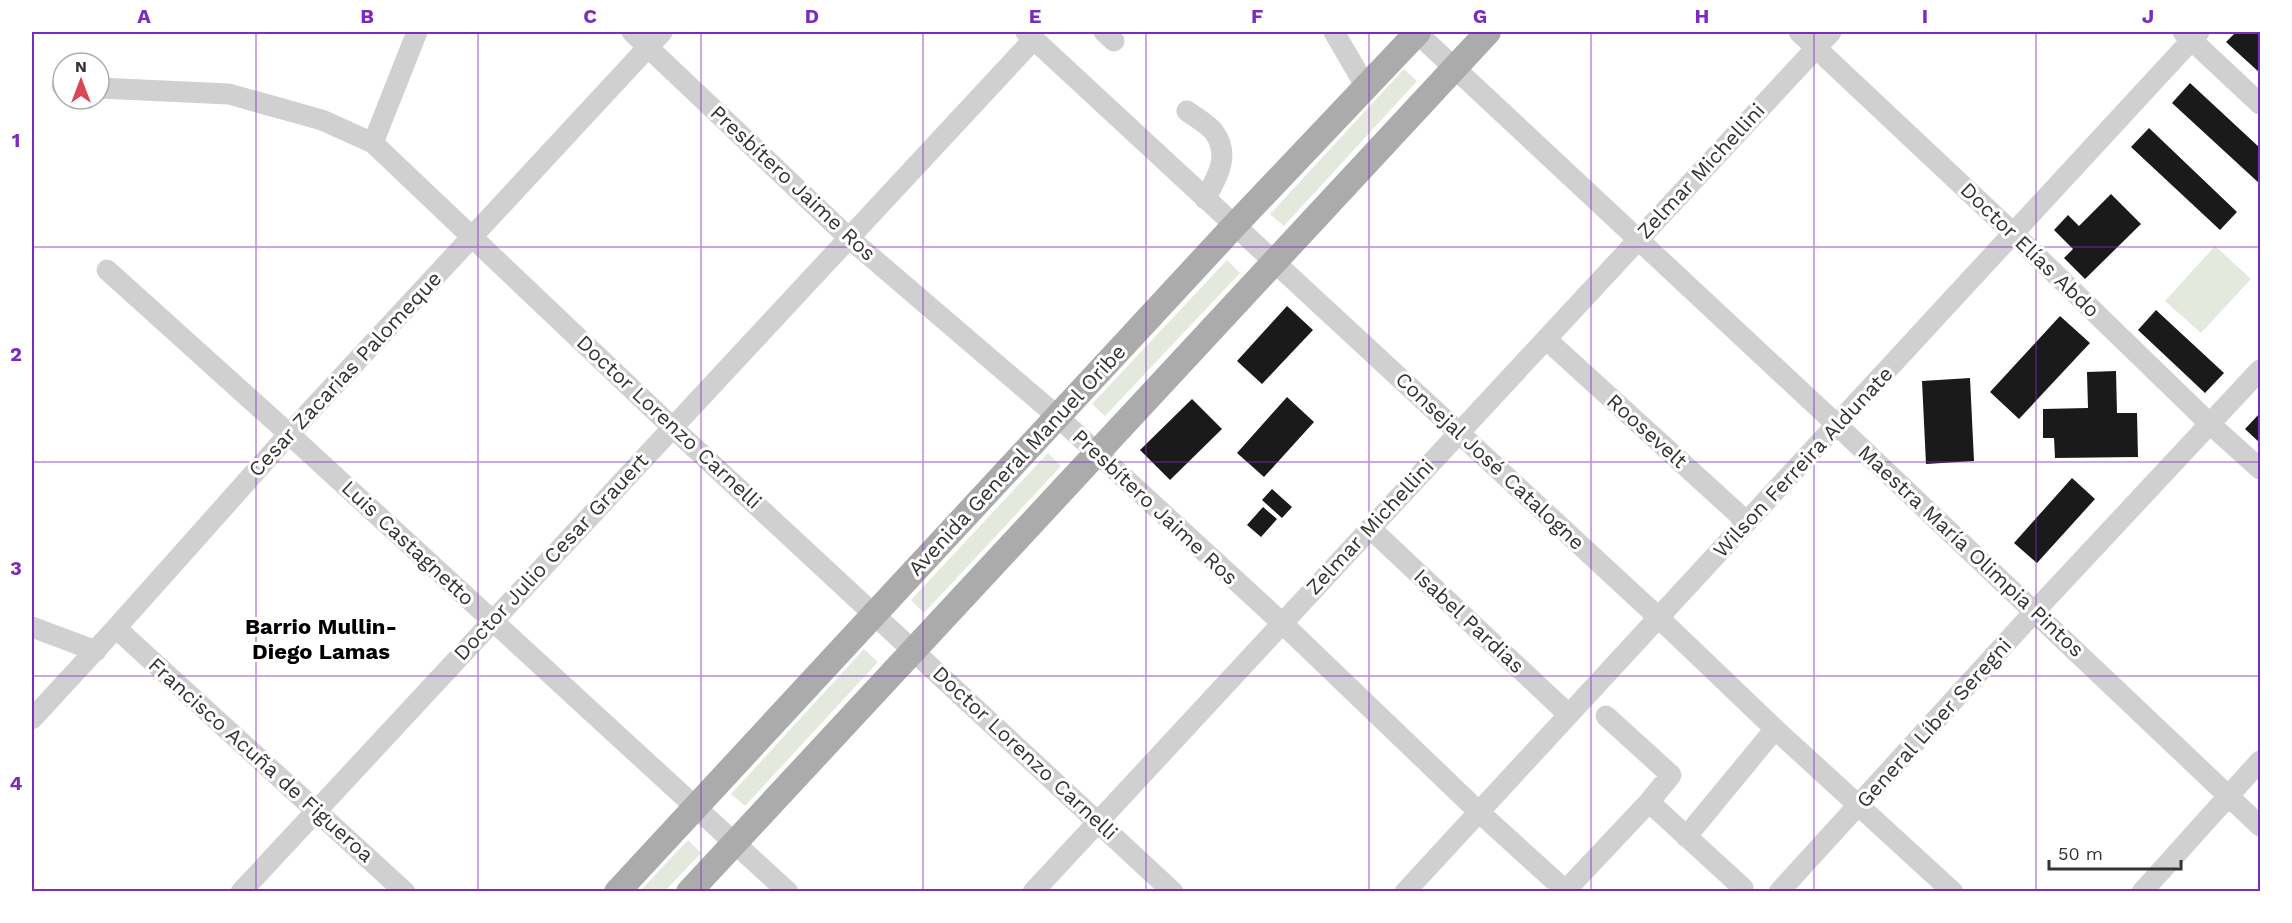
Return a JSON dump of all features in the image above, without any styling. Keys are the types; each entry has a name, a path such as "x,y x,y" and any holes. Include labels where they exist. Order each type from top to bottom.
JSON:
{"main road":[{"name":"Avenida General Manuel Oribe","path":"617,891 1234,226 1418,32"},
{"path":"689,891 1488,32"}],"street":[{"path":"373,143 417,32"},
{"name":"Presbítero Jaime Ros","path":"632,32 655,39 849,238 1058,417 1281,622 1480,813 1566,891"},
{"path":"1334,32 1366,87"},
{"name":"Maestra María Olimpia Pintos","path":"1418,32 2035,611 2260,826"},
{"name":"Doctor Elías Abdo","path":"1799,32 2260,469"},
{"name":"Zelmar Michellini","path":"1033,891 1831,32"},
{"path":"2191,34 2260,104"},
{"name":"Wilson Ferreira Aldunate","path":"1406,891 2014,234 2191,34"},
{"name":"Consejal José Catalogne","path":"1030,35 1659,618 1775,729 1953,891"},
{"name":"Doctor Julio Cesar Grauert","path":"241,891 849,238 1030,35"},
{"name":"Cesar Zacarias Palomeque","path":"32,719 96,651 289,434 655,39"},
{"name":"Doctor Lorenzo Carnelli","path":"111,89 229,94 322,120 373,143 672,427 1173,891"},
{"path":"1187,111 1213,131 1222,149 1221,172 1205,199"},
{"name":"Luis Castagnetto","path":"107,270 788,891"},
{"name":"Roosevelt","path":"1547,339 1747,522"},
{"name":"General Líber Seregni","path":"1779,891 2035,611 2260,370"},
{"name":"Isabel Pardias","path":"1370,528 1568,714"},
{"path":"32,627 96,651"},
{"name":"Francisco Acuña de Figueroa","path":"116,628 405,891"},
{"path":"1566,891 1649,802 1671,775 1606,716"},
{"path":"1686,837 1775,729"},
{"path":"2142,891 2260,761"},
{"path":"1649,802 1743,888"}],"shaded area":[{"path":"1404,69 1417,81 1284,226 1270,214"},
{"path":"2215,246 2251,279 2201,333 2165,301"},
{"path":"1227,260 1240,273 1105,416 1092,404"},
{"path":"1048,453 1061,466 924,613 911,600"},
{"path":"864,649 878,662 745,806 731,794"},
{"path":"688,840 701,853 665,891 640,891"}],"building":[{"path":"2236,32 2260,32 2260,73 2226,42"},
{"path":"2190,83 2260,148 2260,184 2172,103"},
{"path":"2149,128 2237,212 2220,230 2131,147"},
{"path":"2111,194 2141,224 2085,279 2064,258 2073,249 2054,230 2068,215 2079,226"},
{"path":"1287,306 1313,330 1262,384 1237,361"},
{"path":"2156,310 2224,373 2205,393 2138,330"},
{"path":"2060,316 2090,343 2019,419 1990,392"},
{"path":"2116,371 2117,413 2137,413 2138,457 2055,458 2054,438 2043,438 2043,409 2088,408 2087,372"},
{"path":"1970,378 1974,461 1926,464 1922,381"},
{"path":"1287,397 1314,422 1264,477 1237,453"},
{"path":"1192,399 1222,429 1170,480 1140,450"},
{"path":"2260,413 2260,443 2245,429"},
{"path":"2072,478 2095,499 2037,563 2014,543"},
{"path":"1272,489 1292,507 1282,518 1262,500"},
{"path":"1263,507 1277,519 1261,537 1247,525"}],"district":[{"name":"Barrio Mullin- Diego Lamas","path":"321,638"}]}
